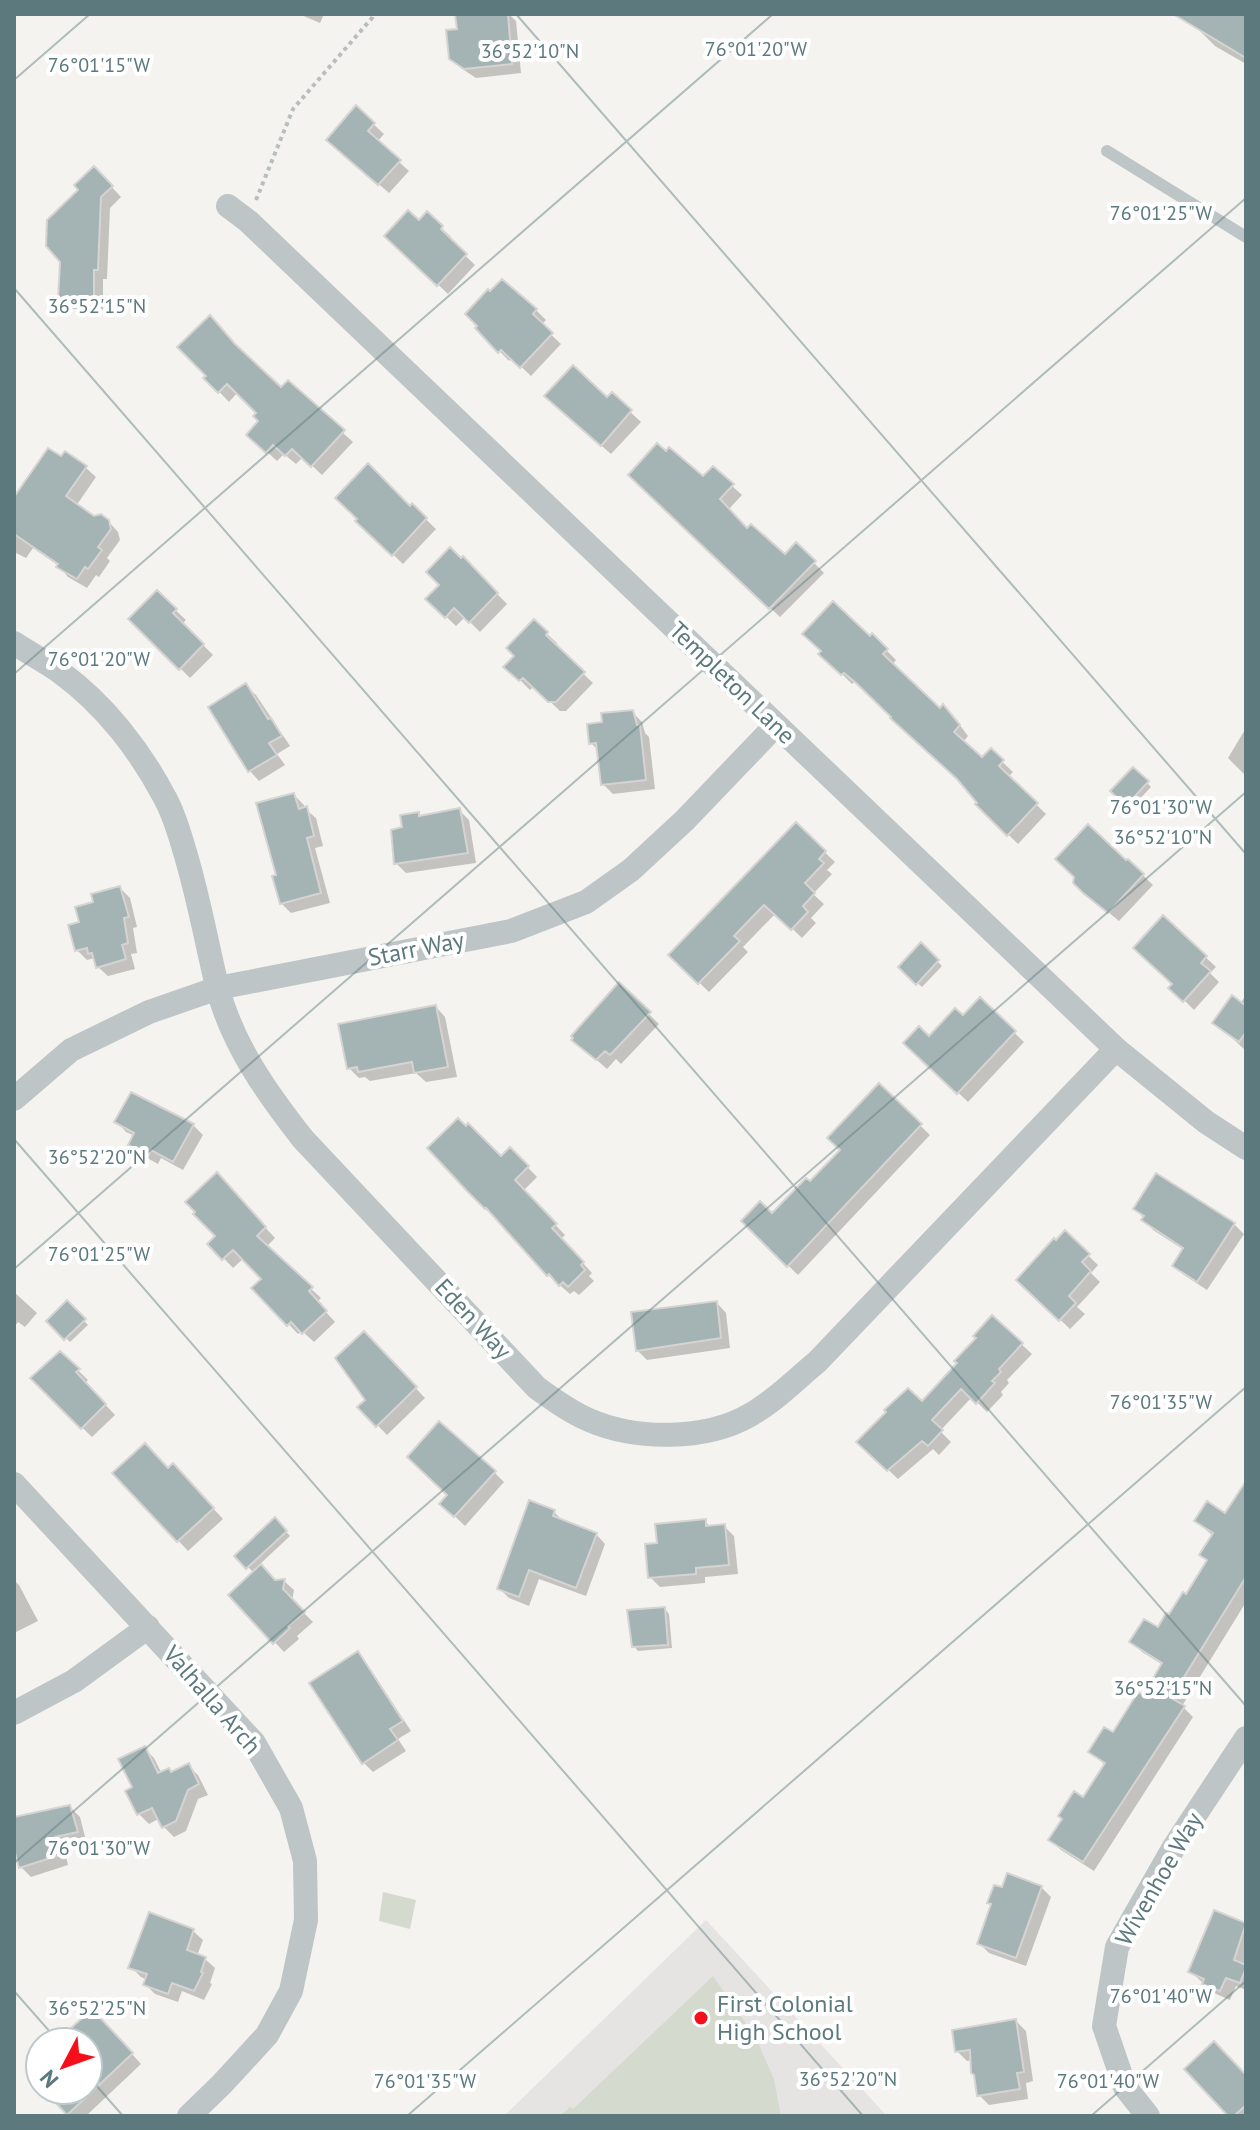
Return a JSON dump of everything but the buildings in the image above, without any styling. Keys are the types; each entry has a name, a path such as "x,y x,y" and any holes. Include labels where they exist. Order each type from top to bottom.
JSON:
{"street":[{"name":"Templeton Lane","path":"228,206 248,221 1116,1049 1206,1122 1246,1148"},
{"name":"Eden Way","path":"14,643 59,671 108,715 137,751 166,799 196,887 218,988 228,1019 248,1063 278,1108 303,1139 537,1388 563,1407 591,1421 615,1429 659,1435 692,1433 718,1428 748,1416 773,1400 817,1362 1116,1049"},
{"name":"Starr Way","path":"14,1099 71,1050 149,1012 218,988 511,931 586,902 631,870 685,820 776,725"},
{"name":"Valhalla Arch","path":"14,1484 254,1743 291,1808 305,1861 306,1920 291,1991 267,2035 189,2116"},
{"path":"14,1713 74,1681 148,1627"},
{"name":"Wivenhoe Way","path":"1148,2116 1125,2087 1104,2026 1117,1947 1174,1847 1246,1738"}],"lane":[{"path":"1107,151 1246,237"}],"path":[{"path":"248,221 293,109 373,14"}],"shaded area":[{"path":"383,1892 416,1900 410,1929 379,1921"},
{"name":"First Colonial High School","path":"706,1920 887,2116 504,2116"},
{"path":"713,1976 756,2038 774,2079 781,2116 560,2116 570,2107 573,2109"}],"place":[{"name":"First Colonial High School","path":"701,2018"}]}
